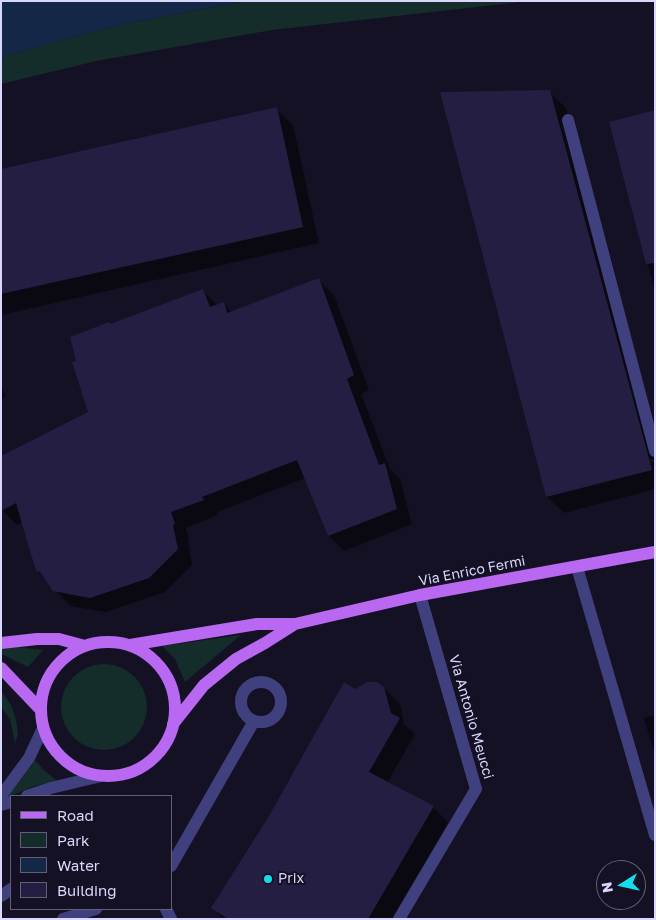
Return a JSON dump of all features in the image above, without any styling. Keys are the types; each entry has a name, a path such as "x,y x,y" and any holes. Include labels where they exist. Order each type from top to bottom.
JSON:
{"main road":[{"name":"Via Enrico Fermi","path":"130,645 258,624 295,624 420,595 655,552"},
{"name":"Via Enrico Fermi","path":"173,725 204,685 236,659 295,624"},
{"path":"1,643 37,639 59,639 85,646"},
{"path":"108,641 130,645 151,656 166,674 174,694 175,716 170,736 158,754 142,768 122,775 101,776 80,770 62,758 51,744 43,728 41,710 43,692 54,668 65,657 85,646 108,641"},
{"path":"1,668 41,710"}],"street":[{"path":"568,120 655,451"},
{"path":"578,566 655,835"},
{"name":"Via Antonio Meucci","path":"399,919 476,789 420,595"},
{"path":"172,864 254,721"},
{"path":"1,796 29,758 43,728"},
{"path":"30,795 101,776"},
{"path":"63,919 93,910"}],"green space":[{"path":"245,1 530,1 272,30 96,61 1,84 1,57 118,25"},
{"path":"241,635 185,682 175,659 162,646"},
{"path":"16,647 43,650 28,667 1,654 1,649"},
{"path":"104,664 120,667 128,671 140,683 144,691 147,707 144,723 140,731 128,743 120,747 104,750 88,747 80,743 68,731 64,723 61,707 64,691 68,683 80,671 88,667"},
{"path":"1,691 11,705 16,720 18,734 15,743 10,719 1,707"},
{"path":"35,760 57,781 34,786 6,798"}],"water":[{"path":"1,1 245,1 118,25 1,57"}],"building":[{"path":"550,90 652,470 546,497 440,92"},
{"path":"277,107 303,227 1,294 1,169"},
{"path":"655,110 655,263 646,264 609,122"},
{"path":"319,278 354,375 347,379 379,465 385,463 397,509 328,536 297,460 202,497 204,500 171,512 175,524 173,525 178,549 149,578 90,598 53,591 40,572 36,571 16,503 1,511 1,456 88,412 72,362 76,361 70,337 203,289 210,307 224,302 227,313"},
{"path":"344,682 355,689 367,682 377,682 384,687 391,713 400,718 369,772 434,806 368,919 228,919 211,908 269,816"}],"place":[{"name":"Prix","path":"268,879"}]}
